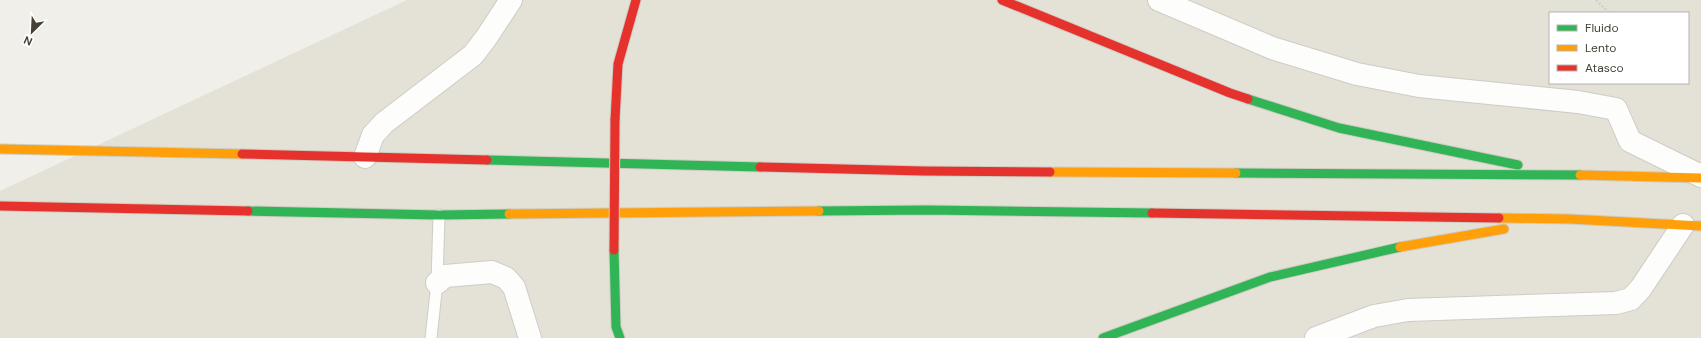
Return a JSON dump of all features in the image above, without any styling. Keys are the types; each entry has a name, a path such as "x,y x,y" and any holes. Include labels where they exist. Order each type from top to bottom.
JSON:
{"main road":[{"path":"620,338 616,328 614,250 615,120 618,64 636,0"},
{"path":"1002,0 1230,93 1338,128 1566,175"},
{"path":"0,149 923,171 1701,177"},
{"path":"0,206 439,215 927,210 1570,219 1692,225"},
{"path":"1103,338 1270,277 1398,247 1570,219"}],"street":[{"path":"365,157 373,135 384,124 473,54 486,38 511,0"},
{"path":"1159,0 1272,48 1357,74 1420,86 1578,102 1616,109 1630,141 1701,177"},
{"path":"1316,338 1374,316 1408,310 1616,303 1631,299 1692,225"},
{"path":"437,283 445,276 492,272 506,278 514,288 530,338"}],"lane":[{"path":"431,338 437,283 439,215"}],"path":[{"path":"1596,0 1608,12"}],"shaded area":[{"path":"407,0 1701,0 1701,338 0,338 0,191"}],"traffic: fast":[{"path":"1248,99 1339,128 1518,165"},
{"path":"487,160 760,167"},
{"path":"1236,173 1580,175"},
{"path":"819,211 927,210 1152,213"},
{"path":"248,211 439,215 509,214"},
{"path":"1103,338 1270,277 1400,247"},
{"path":"614,250 616,327 620,338"}],"traffic: slow":[{"path":"0,149 242,154"},
{"path":"1050,172 1236,173"},
{"path":"1580,175 1701,178"},
{"path":"509,214 819,211"},
{"path":"1499,218 1570,219 1701,226"},
{"path":"1400,247 1504,229"}],"traffic: jam":[{"path":"615,120 618,64 636,0"},
{"path":"1002,0 1248,99"},
{"path":"614,250 615,120"},
{"path":"242,154 487,160"},
{"path":"760,167 1050,172"},
{"path":"0,206 248,211"},
{"path":"1152,213 1499,218"}]}
